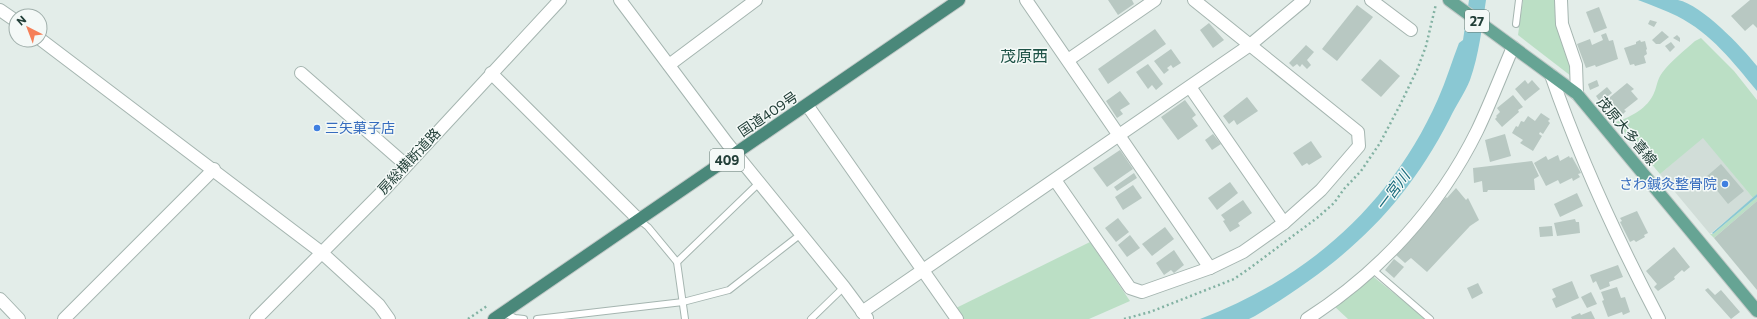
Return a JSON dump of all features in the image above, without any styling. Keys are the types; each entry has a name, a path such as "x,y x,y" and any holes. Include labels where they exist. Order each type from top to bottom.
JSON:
{"highway":[{"name":"国道409号","path":"501,317 638,219 736,154 959,0"}],"main road":[{"name":"27","path":"1449,0 1509,45"},
{"name":"茂原大多喜線","path":"1509,45 1577,94 1757,311"}],"street":[{"name":"房総横断道路","path":"256,319 386,188 490,73 560,0"},
{"path":"620,0 736,154 802,234 865,316 922,270 1120,136 1250,45 1304,0"},
{"path":"669,64 740,4 756,0"},
{"path":"1026,0 1210,268"},
{"path":"1068,60 1155,0"},
{"path":"1055,180 1130,288 1142,292 1210,268 1243,252 1284,223 1322,190 1359,146 1358,132 1194,0"},
{"path":"1371,0 1411,30"},
{"path":"1561,0 1563,28 1576,65 1577,94"},
{"path":"48,45 321,252 379,305 389,319"},
{"path":"1307,319 1340,297 1395,248 1447,184 1477,131 1509,45"},
{"path":"301,73 406,165"},
{"path":"490,73 638,219"},
{"path":"1551,75 1564,113 1627,256 1660,319"},
{"path":"1190,87 1284,223"},
{"path":"807,105 957,319"},
{"path":"64,319 214,170"},
{"path":"0,299 19,319"}],"lane":[{"path":"1516,24 1519,0"},
{"path":"677,262 760,182"},
{"path":"638,219 648,228 677,262 685,319"},
{"path":"537,319 595,311 683,302 729,290 802,234"},
{"path":"1372,269 1430,319"},
{"path":"811,319 844,287"},
{"path":"595,311 596,319"},
{"path":"501,317 524,319"}],"shaded area":[{"path":"1703,137 1753,198 1710,234 1660,174"}],"green space":[{"path":"1523,0 1557,0 1573,68 1571,76 1518,35"},
{"path":"1701,38 1734,71 1757,100 1757,194 1753,198 1703,138 1660,174 1616,122 1633,115 1648,103 1654,93 1660,76 1678,56 1695,41"},
{"path":"1757,197 1757,201 1714,238 1710,234 1713,234"},
{"path":"1090,242 1130,301 1089,319 964,319 956,308"},
{"path":"1370,274 1426,319 1348,319 1333,305"}],"water":[{"name":"一宮川","path":"1469,0 1486,0 1478,51 1470,80 1432,151 1391,207 1368,232 1316,276 1255,316 1249,319 1200,319 1239,302 1276,283 1310,260 1342,234 1370,205 1396,172 1419,137 1438,99 1459,43 1463,40"},
{"path":"1638,0 1678,0 1688,3 1710,18 1742,48 1757,66 1757,91 1721,49 1701,31 1677,16"},
{"path":"1757,194 1757,197 1713,234 1712,233"}],"building":[{"path":"1108,0 1132,0 1134,4 1118,15"},
{"path":"1750,0 1757,0 1757,28 1753,24 1745,31 1731,16"},
{"path":"1357,5 1373,17 1337,61 1322,49"},
{"path":"1599,7 1607,28 1594,33 1586,12"},
{"path":"1650,20 1657,22 1654,27 1648,24"},
{"path":"1209,23 1224,40 1213,48 1200,30"},
{"path":"1155,29 1166,44 1108,84 1098,69"},
{"path":"1662,31 1669,37 1660,44 1656,44 1652,40"},
{"path":"1606,33 1609,41 1613,40 1618,59 1596,67 1595,65 1586,68 1577,44 1590,39 1592,45 1603,40 1601,35"},
{"path":"1677,35 1680,38 1680,42 1673,38"},
{"path":"1640,40 1641,42 1645,41 1647,54 1644,56 1646,63 1635,66 1634,64 1630,65 1624,48 1636,44 1636,42"},
{"path":"1671,42 1675,47 1670,52 1665,46"},
{"path":"1306,45 1314,52 1307,60 1311,65 1307,69 1302,64 1300,67 1297,64 1293,67 1289,63"},
{"path":"1171,49 1181,63 1173,68 1171,65 1167,68 1169,70 1164,74 1154,61"},
{"path":"1380,59 1400,76 1381,97 1361,80"},
{"path":"1148,64 1163,84 1156,90 1152,85 1148,89 1136,72"},
{"path":"1525,80 1528,84 1532,80 1540,89 1525,101 1515,89"},
{"path":"1597,80 1599,86 1590,90 1588,84"},
{"path":"1627,83 1634,89 1631,91 1638,99 1624,110 1626,111 1623,114 1620,111 1615,116 1604,102"},
{"path":"1607,87 1612,93 1600,102 1596,96"},
{"path":"1120,91 1130,104 1120,110 1123,114 1117,118 1106,101"},
{"path":"1513,95 1523,107 1518,110 1519,112 1502,127 1495,119 1500,112 1497,108"},
{"path":"1247,97 1258,111 1237,125 1234,120 1229,124 1223,116"},
{"path":"1185,100 1196,115 1192,118 1198,126 1178,140 1161,117"},
{"path":"1541,113 1550,119 1548,121 1550,123 1543,134 1540,132 1539,134 1542,136 1533,151 1520,143 1523,140 1512,133 1516,126 1518,127 1521,121 1524,122 1528,116 1535,121"},
{"path":"1213,134 1221,144 1212,150 1205,140"},
{"path":"1505,134 1511,156 1490,162 1485,140"},
{"path":"1311,141 1322,157 1309,165 1307,163 1302,166 1293,153"},
{"path":"1120,150 1133,169 1107,187 1093,168"},
{"path":"1558,155 1560,161 1569,156 1570,158 1572,157 1581,173 1578,174 1580,177 1573,181 1572,178 1560,184 1558,180 1546,186 1534,163 1546,156 1548,160"},
{"path":"1532,161 1539,176 1534,179 1535,190 1488,190 1487,192 1483,192 1482,181 1474,183 1473,168"},
{"path":"1721,164 1744,191 1728,204 1706,177"},
{"path":"1134,173 1137,178 1117,191 1114,187"},
{"path":"1230,182 1238,193 1217,210 1208,198"},
{"path":"1133,185 1142,198 1123,210 1115,197"},
{"path":"1456,188 1466,200 1468,198 1479,220 1470,226 1427,272 1411,258 1405,263 1396,255 1446,197 1447,198"},
{"path":"1577,193 1583,206 1560,217 1554,204"},
{"path":"1243,200 1252,213 1238,223 1240,226 1230,232 1221,215"},
{"path":"1757,201 1757,290 1714,238"},
{"path":"1637,211 1648,233 1644,235 1645,237 1636,242 1634,240 1630,242 1620,222 1622,221 1620,218"},
{"path":"1118,218 1129,232 1116,242 1105,228"},
{"path":"1575,219 1576,222 1579,222 1580,233 1557,236 1554,223"},
{"path":"1552,226 1553,236 1540,237 1539,227"},
{"path":"1165,227 1174,239 1152,256 1142,244"},
{"path":"1130,235 1140,248 1127,257 1118,245"},
{"path":"1674,247 1690,267 1684,272 1682,270 1674,277 1675,279 1658,291 1654,287 1657,284 1646,271"},
{"path":"1174,250 1184,265 1174,273 1171,270 1164,275 1156,263"},
{"path":"1394,259 1404,267 1394,278 1385,270"},
{"path":"1618,265 1623,277 1609,282 1610,286 1600,290 1596,281 1593,283 1590,275"},
{"path":"1572,281 1579,298 1556,308 1552,299 1556,297 1552,289"},
{"path":"1478,283 1483,293 1472,299 1467,288"},
{"path":"1617,287 1621,298 1625,297 1630,312 1623,315 1622,312 1608,317 1602,301 1604,300 1601,292"},
{"path":"1708,288 1715,295 1721,290 1740,312 1731,319 1705,290"},
{"path":"1591,292 1597,304 1587,308 1581,297"},
{"path":"1591,311 1595,319 1572,319 1571,317 1580,313 1581,315"}],"place":[{"name":"三矢菓子店","path":"317,128"},
{"name":"さわ鍼灸整骨院","path":"1725,184"}],"district":[{"name":"茂原西","path":"1024,56"}]}
